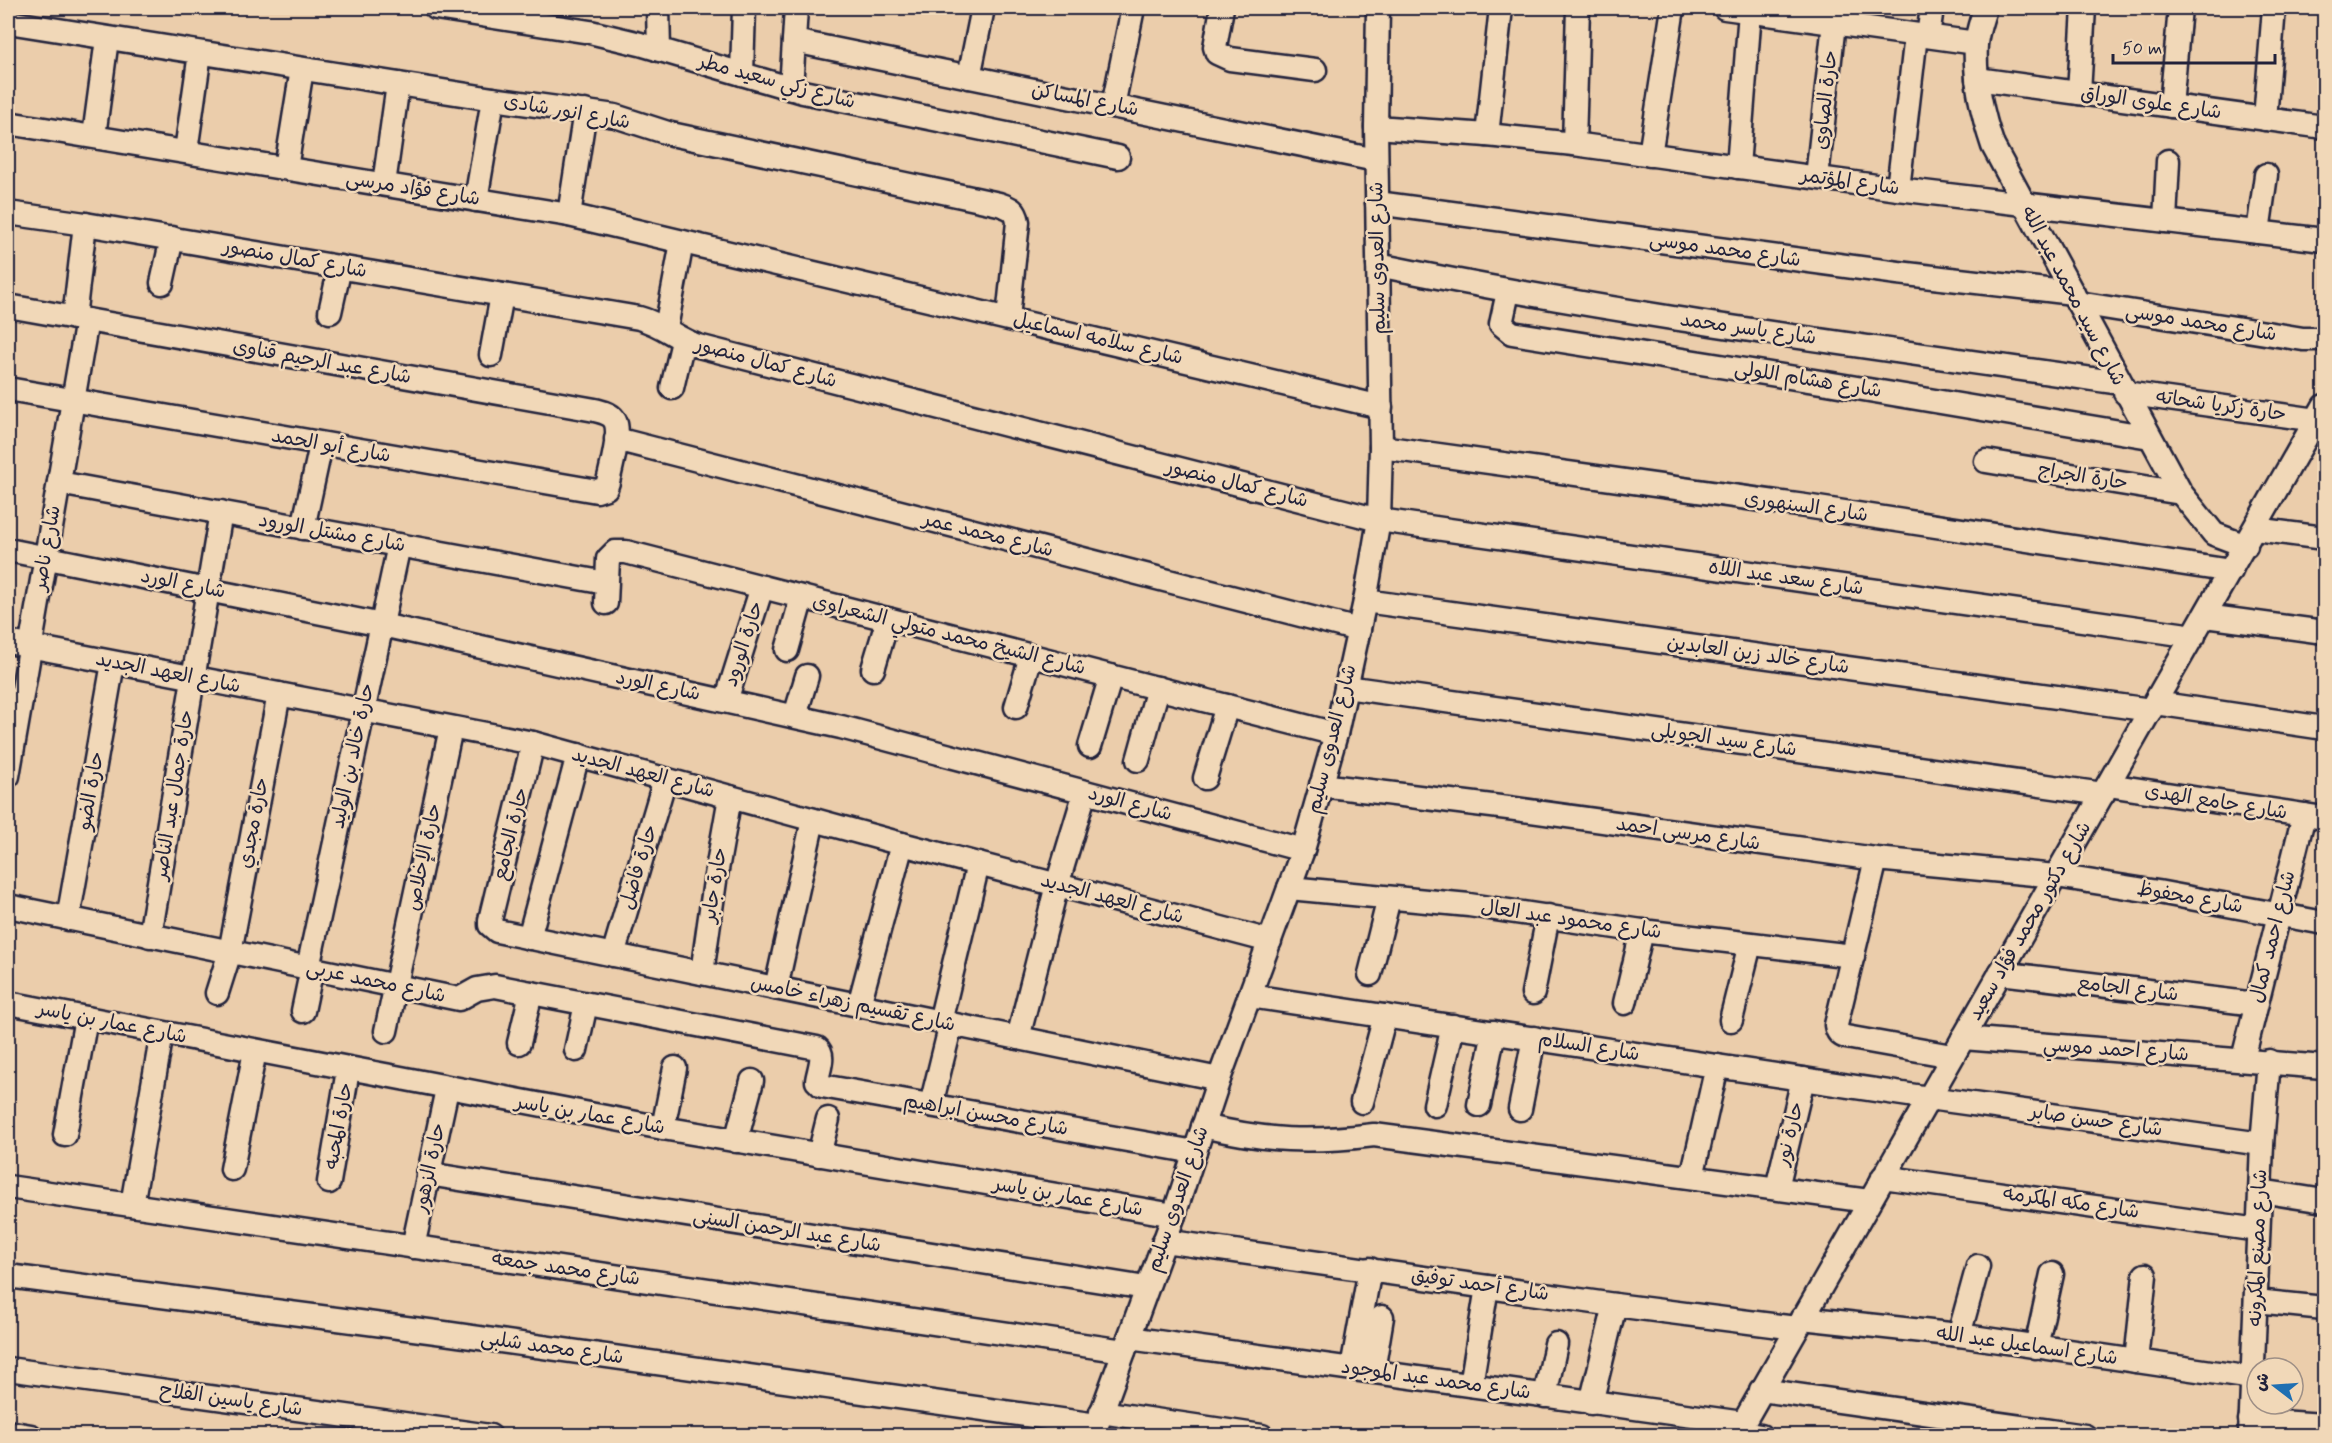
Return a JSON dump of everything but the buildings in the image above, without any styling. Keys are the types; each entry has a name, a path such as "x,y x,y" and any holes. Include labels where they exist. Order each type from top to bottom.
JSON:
{"street":[{"name":"شارع زكي سعيد مطر","path":"436,8 565,18 590,32 791,89 1118,157"},
{"path":"658,8 659,50"},
{"path":"742,74 744,8"},
{"path":"791,89 796,8"},
{"path":"969,77 983,8"},
{"path":"1113,106 1132,8"},
{"path":"1222,8 1215,47 1222,56 1315,70"},
{"name":"شارع العدوى سليم","path":"1097,1424 1174,1215 1219,1079 1302,850 1336,734 1365,601 1379,520 1381,447 1376,160 1378,8"},
{"path":"1487,135 1501,8"},
{"path":"1574,144 1578,8"},
{"path":"1650,155 1672,8"},
{"path":"1725,8 1846,19 1922,35 1976,43"},
{"path":"1898,189 1922,35 1932,8"},
{"name":"شارع سيد محمد عبد الله","path":"1985,8 1976,43 1977,79 1993,146 2181,493 2214,534 2250,538 2325,538"},
{"path":"2079,93 2084,8"},
{"path":"2171,106 2180,8"},
{"path":"2265,118 2274,8"},
{"path":"1737,167 1763,11"},
{"name":"حارة الصاوى","path":"1817,177 1846,19"},
{"name":"شارع انور شادى","path":"8,22 493,99 615,116 671,134 1011,208 1016,213 1018,222 1008,318"},
{"path":"94,136 107,39"},
{"name":"شارع المساكن","path":"794,41 1376,160"},
{"path":"186,151 200,53"},
{"path":"286,168 302,69"},
{"name":"شارع علوى الوراق","path":"1977,79 2325,127"},
{"path":"384,184 398,84"},
{"path":"476,200 493,99"},
{"path":"569,215 585,111"},
{"name":"شارع فؤاد مرسى","path":"8,123 569,215 815,273"},
{"name":"شارع المؤتمر","path":"1376,127 1574,144 1898,189 2325,240"},
{"path":"2165,221 2168,161"},
{"path":"2258,232 2266,175"},
{"name":"شارع محمد موسى","path":"1377,203 2076,298 2303,339 2325,339"},
{"name":"شارع كمال منصور","path":"8,213 172,238 639,318 656,322 675,335 1379,520"},
{"name":"شارع ناصر","path":"8,776 72,400 86,224"},
{"path":"162,283 172,238"},
{"path":"672,388 682,242"},
{"name":"شارع ياسر محمد","path":"1378,266 1508,292 2123,388"},
{"path":"330,312 340,267"},
{"name":"شارع سلامه اسماعيل","path":"815,273 1381,407"},
{"name":"شارع هشام اللولى","path":"1508,292 1501,324 1512,333 1839,384 2150,437"},
{"path":"491,355 502,295"},
{"name":"شارع عبد الرحيم قناوى","path":"8,306 594,410 610,415 616,422 616,439"},
{"name":"حارة زكريا شحاته","path":"2123,388 2321,413"},
{"name":"شارع أبو الحمد","path":"8,389 597,492 606,488 616,439"},
{"name":"شارع دكتور محمد فؤاد سعيد","path":"1739,1430 2321,413"},
{"name":"شارع محمد عمر","path":"616,439 1359,630"},
{"path":"303,528 321,445"},
{"name":"شارع السنهورى","path":"1381,447 1805,506 2231,571"},
{"name":"حارة الجراج","path":"1986,461 2181,493"},
{"name":"شارع مشتل الورود","path":"58,483 399,545 606,593"},
{"name":"حارة جمال عبد الناصر","path":"150,936 221,512"},
{"name":"شارع سعد عبد اللاه","path":"1379,520 2193,636"},
{"name":"حارة خالد بن الوليد","path":"303,1011 310,968 399,545"},
{"name":"شارع الورد","path":"8,550 382,625 726,700 795,716 1302,850"},
{"name":"شارع الشيخ محمد متولي الشعراوى","path":"606,593 608,559 612,554 620,551 1336,734"},
{"name":"حارة الورود","path":"726,700 762,587"},
{"path":"787,650 802,597"},
{"name":"شارع خالد زين العابدين","path":"1365,601 2325,728"},
{"path":"2205,616 2325,632"},
{"path":"873,669 888,619"},
{"name":"شارع العهد الجديد","path":"8,642 533,743 902,844 1270,941"},
{"path":"1016,707 1031,656"},
{"name":"حارة الضو","path":"68,919 113,663"},
{"path":"795,716 807,676"},
{"path":"1090,746 1111,676"},
{"name":"شارع سيد الجويلى","path":"1346,687 2106,789"},
{"path":"1138,760 1158,688"},
{"name":"حارة مجدي","path":"230,952 279,694"},
{"path":"1205,778 1227,706"},
{"name":"حارة الإخلاص","path":"386,1031 451,728"},
{"name":"حارة الجامع","path":"490,925 490,917 533,743"},
{"path":"529,938 578,755"},
{"name":"حارة فاضل","path":"613,955 665,780"},
{"name":"شارع مرسى احمد","path":"1321,785 1508,808 1875,859 2056,876"},
{"name":"شارع جامع الهدى","path":"2106,789 2314,817"},
{"path":"1018,1038 1057,885 1085,792"},
{"name":"حارة جابر","path":"702,973 730,797"},
{"name":"شارع احمد كمال","path":"2243,1059 2279,914 2314,817"},
{"path":"776,988 813,820"},
{"path":"860,1005 902,844"},
{"path":"1853,956 1875,859"},
{"path":"931,1105 945,1023 978,864"},
{"name":"شارع محفوظ","path":"2056,876 2325,923"},
{"name":"شارع محمود عبد العال","path":"1289,888 1469,905 1642,931 1853,956"},
{"path":"1370,974 1389,898"},
{"name":"شارع محمد عربى","path":"8,906 459,999 485,986 495,986 814,1048"},
{"path":"1533,993 1548,916"},
{"name":"شارع تقسيم زهراء خامس","path":"490,925 497,931 529,938 1219,1079"},
{"path":"1625,1003 1642,931"},
{"path":"1731,1020 1750,944"},
{"path":"217,993 230,952"},
{"name":"شارع احمد موسي","path":"1853,956 1836,1025 1836,1031 1840,1036 1957,1047 2243,1059 2325,1067"},
{"name":"شارع الجامع","path":"2000,973 2256,1004"},
{"path":"519,1043 531,993"},
{"name":"شارع السلام","path":"1250,996 1929,1098"},
{"name":"شارع عمار بن ياسر","path":"8,1004 447,1089 736,1141 1174,1215"},
{"path":"576,1050 586,1004"},
{"path":"1362,1102 1385,1016"},
{"path":"65,1135 86,1018"},
{"path":"1435,1105 1453,1026"},
{"path":"1479,1105 1494,1032"},
{"path":"132,1205 162,1033"},
{"path":"1520,1108 1534,1038"},
{"name":"شارع محسن ابراهيم","path":"814,1048 819,1049 822,1053 817,1079 820,1085 1195,1152"},
{"path":"232,1169 255,1051"},
{"name":"شارع مصنع المكرونه","path":"2253,1356 2262,1144 2269,1061"},
{"path":"1692,1177 1718,1066"},
{"path":"663,1128 675,1068"},
{"name":"حارة المحبه","path":"329,1182 348,1070"},
{"name":"حارة نور","path":"1777,1188 1803,1079"},
{"path":"736,1141 752,1080"},
{"name":"حارة الزهور","path":"413,1247 447,1089"},
{"name":"شارع حسن صابر","path":"1929,1098 2262,1144"},
{"path":"819,1155 828,1119"},
{"path":"1203,1126 1244,1135 1287,1140 1330,1140 1374,1135 1869,1201"},
{"name":"شارع عبد الرحمن السنى","path":"428,1174 1146,1288"},
{"name":"شارع مكه المكرمه","path":"1883,1177 2258,1230"},
{"name":"شارع محمد جمعه","path":"8,1186 413,1247 1126,1344"},
{"path":"2260,1191 2325,1201"},
{"name":"شارع أحمد توفيق","path":"1164,1240 1615,1305 1799,1323"},
{"path":"1959,1335 1978,1266"},
{"path":"1362,1370 1370,1269"},
{"path":"2036,1347 2052,1274"},
{"path":"2136,1361 2145,1275"},
{"name":"شارع محمد شلبى","path":"8,1276 444,1333 1097,1424 1262,1436"},
{"path":"1471,1384 1487,1287"},
{"path":"2256,1301 2325,1308"},
{"path":"1591,1402 1615,1305"},
{"path":"1362,1370 1382,1317"},
{"name":"شارع اسماعيل عبد الله","path":"1799,1323 1959,1335 2245,1377"},
{"name":"شارع محمد عبد الموجود","path":"1126,1344 1471,1384 1591,1402 1761,1436"},
{"path":"1545,1396 1556,1344"},
{"name":"شارع ياسين الفلاح","path":"8,1369 490,1436"},
{"path":"1761,1390 2085,1436"},
{"path":"2250,1428 2325,1425"},
{"path":"8,1432 31,1436"}]}
